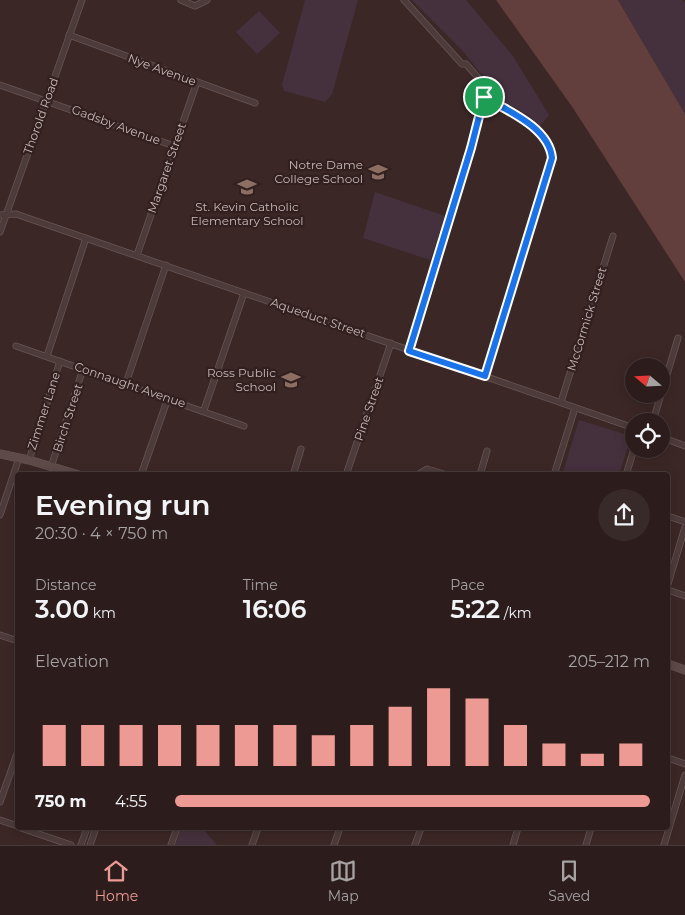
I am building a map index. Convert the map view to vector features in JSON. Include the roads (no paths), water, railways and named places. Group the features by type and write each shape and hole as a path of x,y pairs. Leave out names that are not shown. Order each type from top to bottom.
{"main road":[{"path":"0,449 19,458"},
{"path":"0,454 29,460 68,472"},
{"path":"670,665 685,670"}],"street":[{"name":"Thorold Road","path":"0,232 3,215 82,0"},
{"path":"181,0 195,6 207,0"},
{"path":"404,0 481,81 484,97 471,148 409,351"},
{"name":"Nye Avenue","path":"69,35 256,103"},
{"name":"Margaret Street","path":"137,255 197,82"},
{"name":"Gadsby Avenue","path":"0,85 174,146"},
{"path":"484,97 524,119 548,143 552,162 485,376"},
{"name":"Aqueduct Street","path":"3,215 16,214 625,425"},
{"name":"McCormick Street","path":"561,402 612,236"},
{"path":"47,356 86,238"},
{"path":"126,383 166,265"},
{"path":"204,410 244,292"},
{"path":"655,413 678,338"},
{"name":"Pine Street","path":"347,472 391,343"},
{"name":"Connaught Avenue","path":"16,346 204,410 244,426"},
{"name":"Zimmer Lane","path":"29,460 60,362"},
{"name":"Birch Street","path":"51,467 84,370"},
{"path":"142,472 168,398"},
{"path":"555,472 575,408"},
{"path":"670,441 685,446"},
{"path":"293,472 302,449"},
{"path":"481,472 487,451"},
{"path":"0,515 19,458"},
{"path":"627,472 631,458"},
{"path":"421,472 423,470 433,472"},
{"path":"670,517 685,522"},
{"path":"670,577 685,527"},
{"path":"670,591 685,596"},
{"path":"0,635 15,640"},
{"path":"670,759 685,764"},
{"path":"0,802 15,760"},
{"path":"670,825 685,775"},
{"path":"0,820 15,826"},
{"path":"28,830 71,845"},
{"path":"81,845 86,830"},
{"path":"90,845 95,830"},
{"path":"171,845 176,830"},
{"path":"252,845 257,830"},
{"path":"334,845 339,830"},
{"path":"415,845 420,830"},
{"path":"513,845 517,830"},
{"path":"586,845 590,830"},
{"path":"664,845 668,830"}],"place":[{"name":"Notre Dame College School","path":"378,172"},
{"name":"St. Kevin Catholic Elementary School","path":"247,187"},
{"name":"Ross Public School","path":"291,380"}]}
